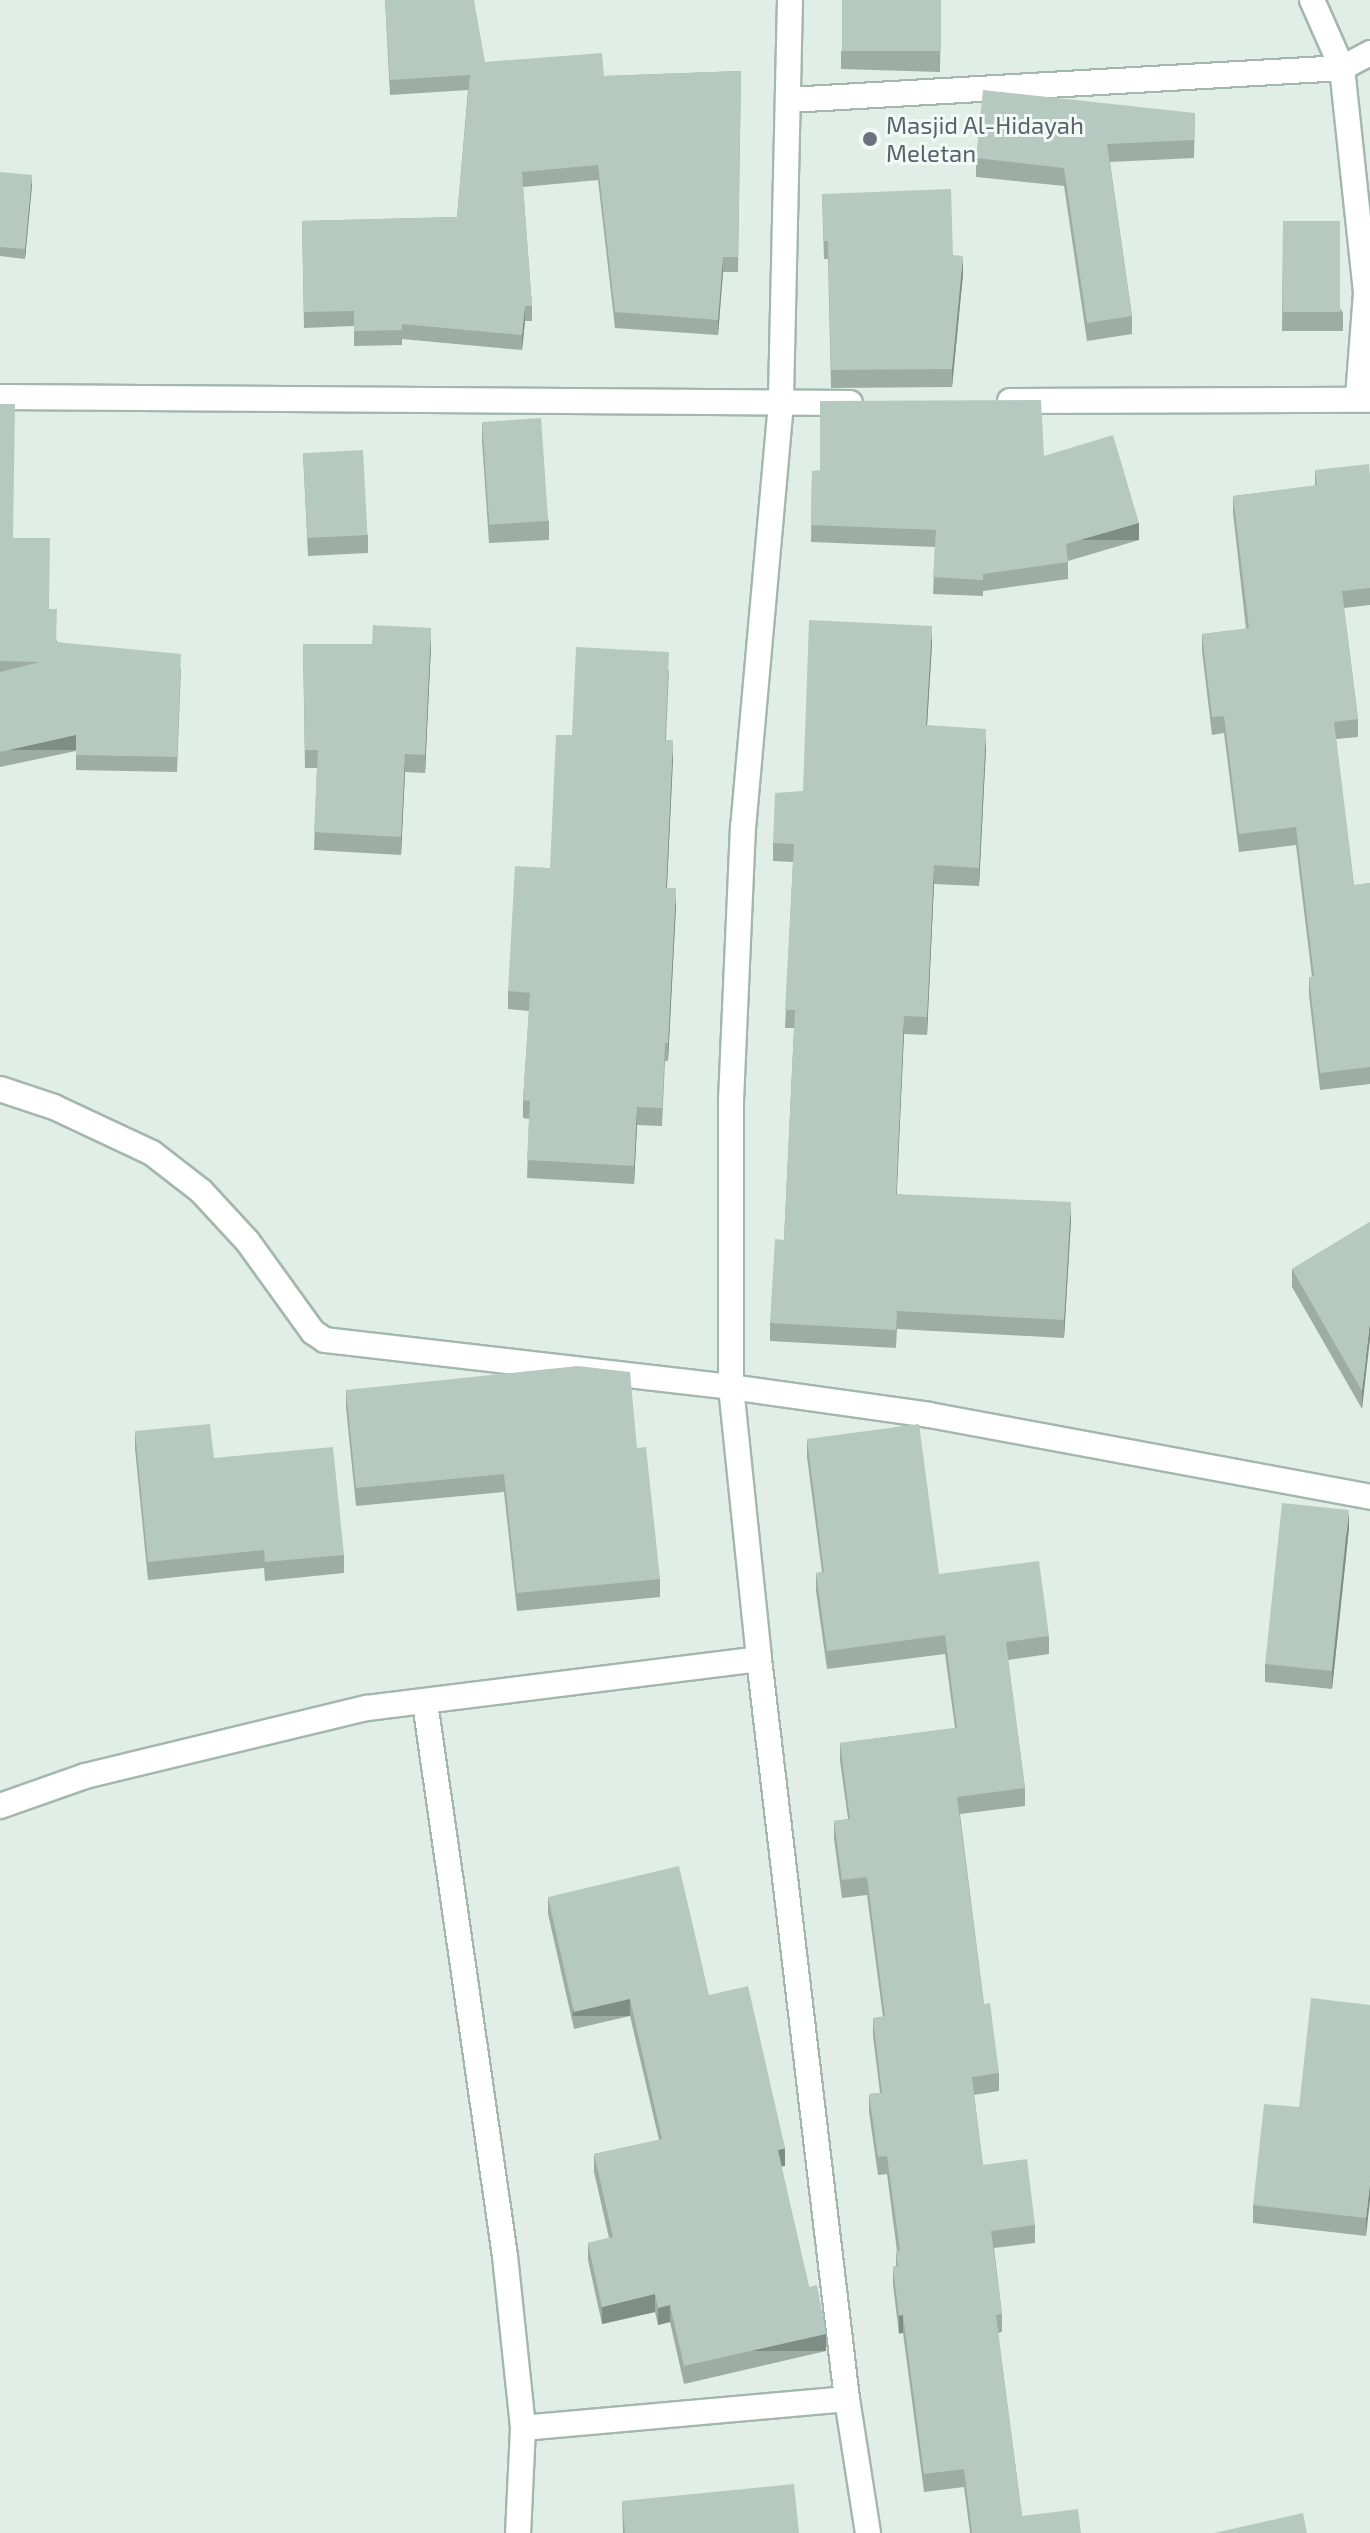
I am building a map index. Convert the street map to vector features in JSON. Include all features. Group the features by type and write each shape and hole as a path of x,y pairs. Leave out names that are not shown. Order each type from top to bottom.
{"street":[{"path":"790,0 781,403 743,826 731,1100 731,1387 759,1659 847,2399 868,2533"},
{"path":"984,401 1364,398 1366,293 1342,68 1312,0"},
{"path":"789,100 1342,68 1370,53"},
{"path":"0,397 874,403"},
{"path":"0,1089 54,1107 152,1153 201,1191 248,1242 313,1332 325,1340 731,1387 929,1415 1370,1497"},
{"path":"0,1806 85,1776 367,1708 759,1659"},
{"path":"425,1703 505,2256 523,2428 518,2533"},
{"path":"523,2428 847,2399"}],"building":[{"path":"385,0 474,0 485,62 602,53 604,76 741,71 738,257 723,257 718,320 615,312 598,165 522,172 532,306 525,306 522,335 402,324 402,330 354,331 354,311 304,312 302,221 457,217 470,75 390,80"},
{"path":"842,0 941,0 941,51 842,51"},
{"path":"983,90 1195,113 1194,140 1107,144 1132,316 1087,323 1064,168 976,158"},
{"path":"0,172 32,175 25,249 0,247"},
{"path":"951,189 953,255 963,256 952,369 831,370 828,241 824,241 822,194"},
{"path":"1283,221 1340,221 1340,312 1283,312"},
{"path":"1041,400 1044,456 1113,435 1139,523 1066,544 1068,562 983,574 983,580 933,577 936,530 811,525 812,471 820,471 820,401"},
{"path":"0,404 15,404 13,538 50,538 49,609 57,609 56,642 181,654 177,757 76,755 76,735 0,752 0,672 40,662 0,661"},
{"path":"541,418 548,521 489,525 482,422"},
{"path":"363,450 367,535 308,538 303,453"},
{"path":"1369,464 1370,588 1342,591 1358,719 1334,722 1354,885 1370,883 1370,1067 1320,1073 1309,977 1314,976 1296,827 1239,834 1224,716 1212,717 1202,634 1249,628 1233,496 1317,485 1315,470"},
{"path":"809,620 932,626 926,725 986,729 979,868 934,865 927,1017 904,1016 896,1194 1071,1202 1064,1320 897,1311 896,1330 770,1323 775,1239 784,1240 795,1010 785,1010 794,844 773,843 775,793 803,791"},
{"path":"373,625 431,628 425,755 405,754 401,837 314,832 318,750 305,750 303,644 372,644"},
{"path":"576,647 669,652 665,740 673,740 666,888 676,888 668,1043 665,1043 662,1108 637,1107 634,1166 527,1160 530,1101 523,1100 530,993 508,991 515,866 550,868 556,735 572,735"},
{"path":"1370,1222 1370,1321 1362,1391 1292,1269"},
{"path":"578,1366 630,1372 637,1448 646,1447 660,1579 517,1593 504,1474 356,1488 346,1390"},
{"path":"210,1424 214,1458 333,1447 344,1555 265,1562 264,1550 148,1562 135,1431"},
{"path":"919,1424 939,1574 1039,1561 1049,1636 1006,1642 1025,1788 957,1797 984,2004 990,2003 999,2073 972,2077 983,2165 1027,2159 1035,2225 991,2231 1002,2314 996,2315 1022,2516 1078,2509 1081,2533 972,2533 964,2469 924,2474 903,2315 899,2316 893,2267 898,2266 896,2251 900,2251 887,2156 878,2157 869,2094 882,2093 873,2018 885,2016 867,1877 842,1880 834,1821 850,1819 840,1743 957,1728 945,1635 827,1651 816,1573 824,1572 807,1439"},
{"path":"1282,1503 1349,1510 1332,1671 1265,1664"},
{"path":"679,1866 709,1995 748,1986 785,2148 778,2150 809,2287 817,2285 826,2334 684,2366 670,2305 658,2308 655,2294 602,2307 588,2243 613,2237 594,2154 662,2139 630,1999 574,2012 548,1897"},
{"path":"1311,1998 1370,2005 1370,2182 1366,2218 1253,2205 1264,2104 1299,2107"},
{"path":"794,2484 799,2533 625,2533 622,2501"},
{"path":"1303,2513 1307,2533 1214,2533"}],"place":[{"name":"Masjid Al-Hidayah Meletan","path":"870,139"}]}
